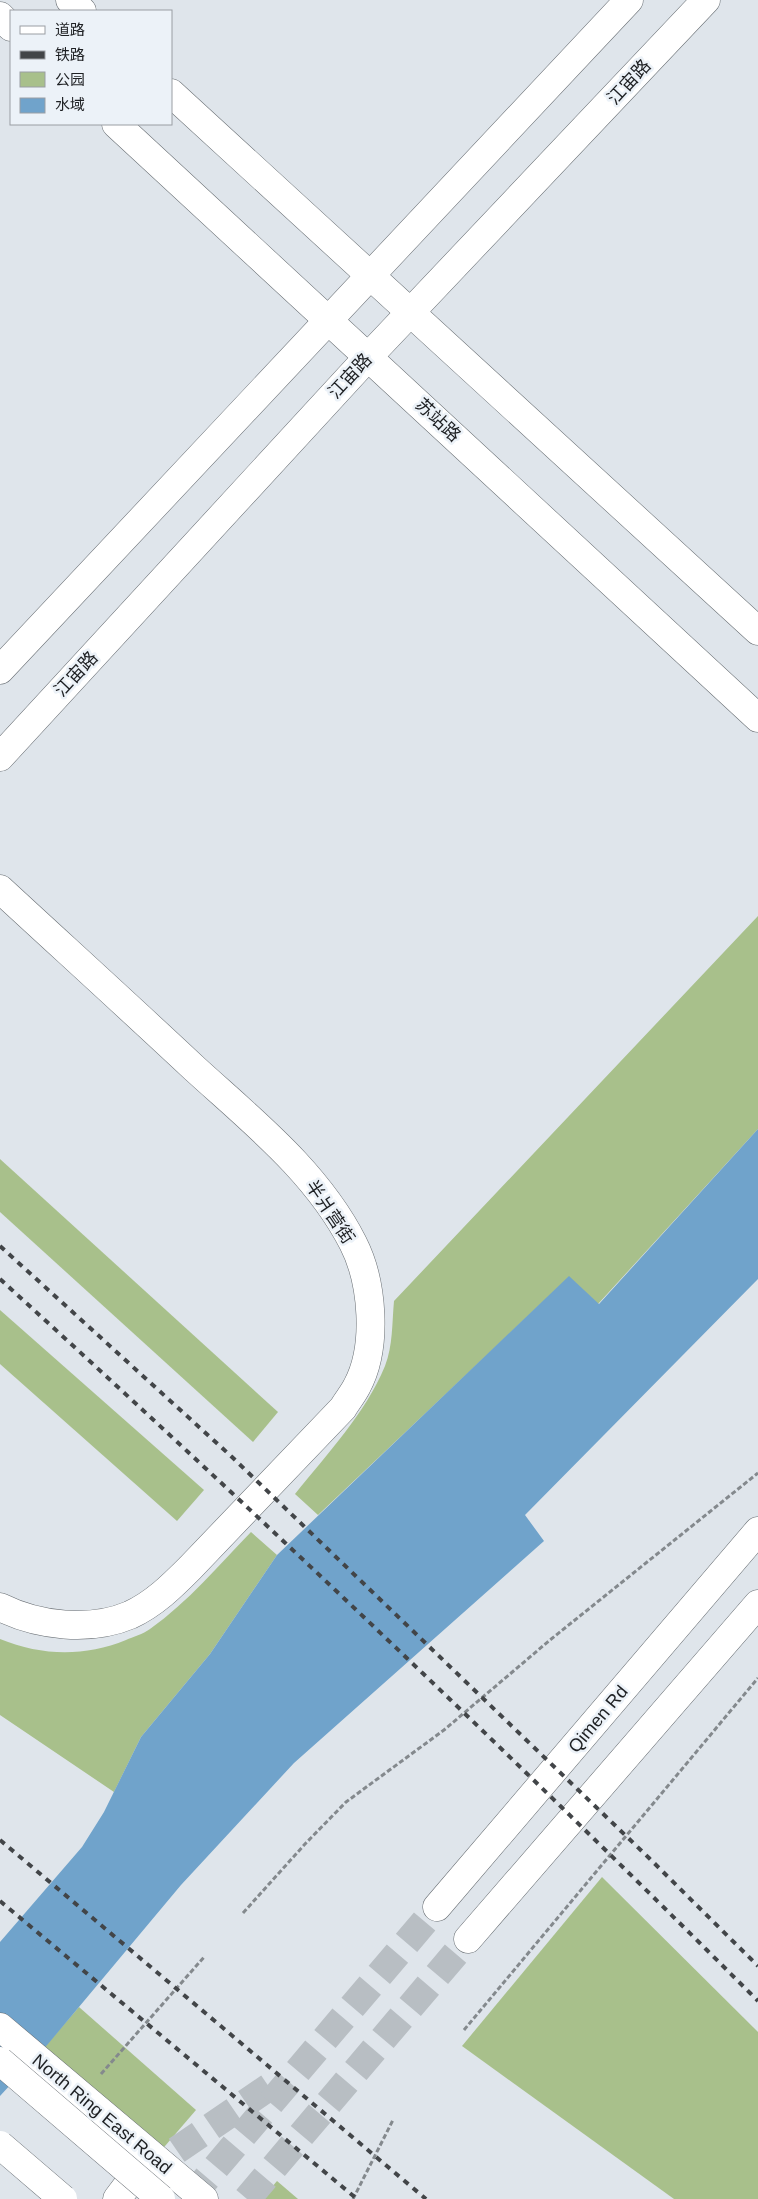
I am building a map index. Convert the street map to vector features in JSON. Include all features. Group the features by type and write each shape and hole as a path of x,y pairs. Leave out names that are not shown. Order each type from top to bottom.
{"main road":[{"path":"70,0 81,10"},
{"path":"0,670 629,0"},
{"name":"江宙路","path":"0,757 369,356 706,0"},
{"path":"0,16 10,26"},
{"path":"172,94 758,631"},
{"name":"苏站路","path":"117,125 369,356 758,718"},
{"name":"半爿营街","path":"0,889 300,1168 353,1244 365,1276 370,1307 366,1359 358,1386 342,1408 169,1588 130,1614 95,1623 57,1623 37,1620 19,1616 0,1607"},
{"name":"Qimen Rd","path":"437,1908 758,1531"},
{"path":"468,1939 758,1604"},
{"name":"North Ring East Road","path":"0,2028 204,2199"},
{"path":"0,2062 161,2199"},
{"path":"0,2145 63,2199"},
{"path":"117,2199 151,2155"}],"path":[{"path":"243,1913 304,1844 346,1802 444,1730 550,1640 758,1473"},
{"path":"464,2030 758,1678"},
{"path":"97,2079 205,1956"},
{"path":"353,2199 393,2120"}],"green space":[{"path":"758,916 758,1129 598,1304 569,1277 318,1515 295,1494 356,1417 377,1384 390,1350 394,1301"},
{"path":"0,1159 278,1412 253,1442 0,1212"},
{"path":"0,1310 204,1490 177,1521 0,1364"},
{"path":"251,1532 277,1555 210,1654 141,1737 114,1792 0,1715 0,1639 32,1649 79,1652 110,1646 138,1635 150,1629 177,1607 203,1583"},
{"path":"602,1877 758,2032 758,2199 674,2199 462,2046"},
{"path":"79,2007 196,2110 159,2153 42,2050"},
{"path":"277,2181 298,2199 262,2199"}],"water":[{"path":"758,1129 758,1279 525,1515 544,1541 294,1763 181,1885 48,2044 0,2096 0,1942 82,1847 104,1812 141,1737 210,1654 277,1555 569,1276 599,1304"}],"tunnel":[{"path":"189,2199 437,1907"},
{"path":"247,2199 468,1939"},
{"path":"142,2174 275,2083"}],"railway":[{"path":"0,1246 232,1457 649,1858 758,1966"},
{"path":"0,1279 193,1456 478,1726 758,2001"},
{"path":"0,1840 426,2199"},
{"path":"0,1901 357,2199"}]}
